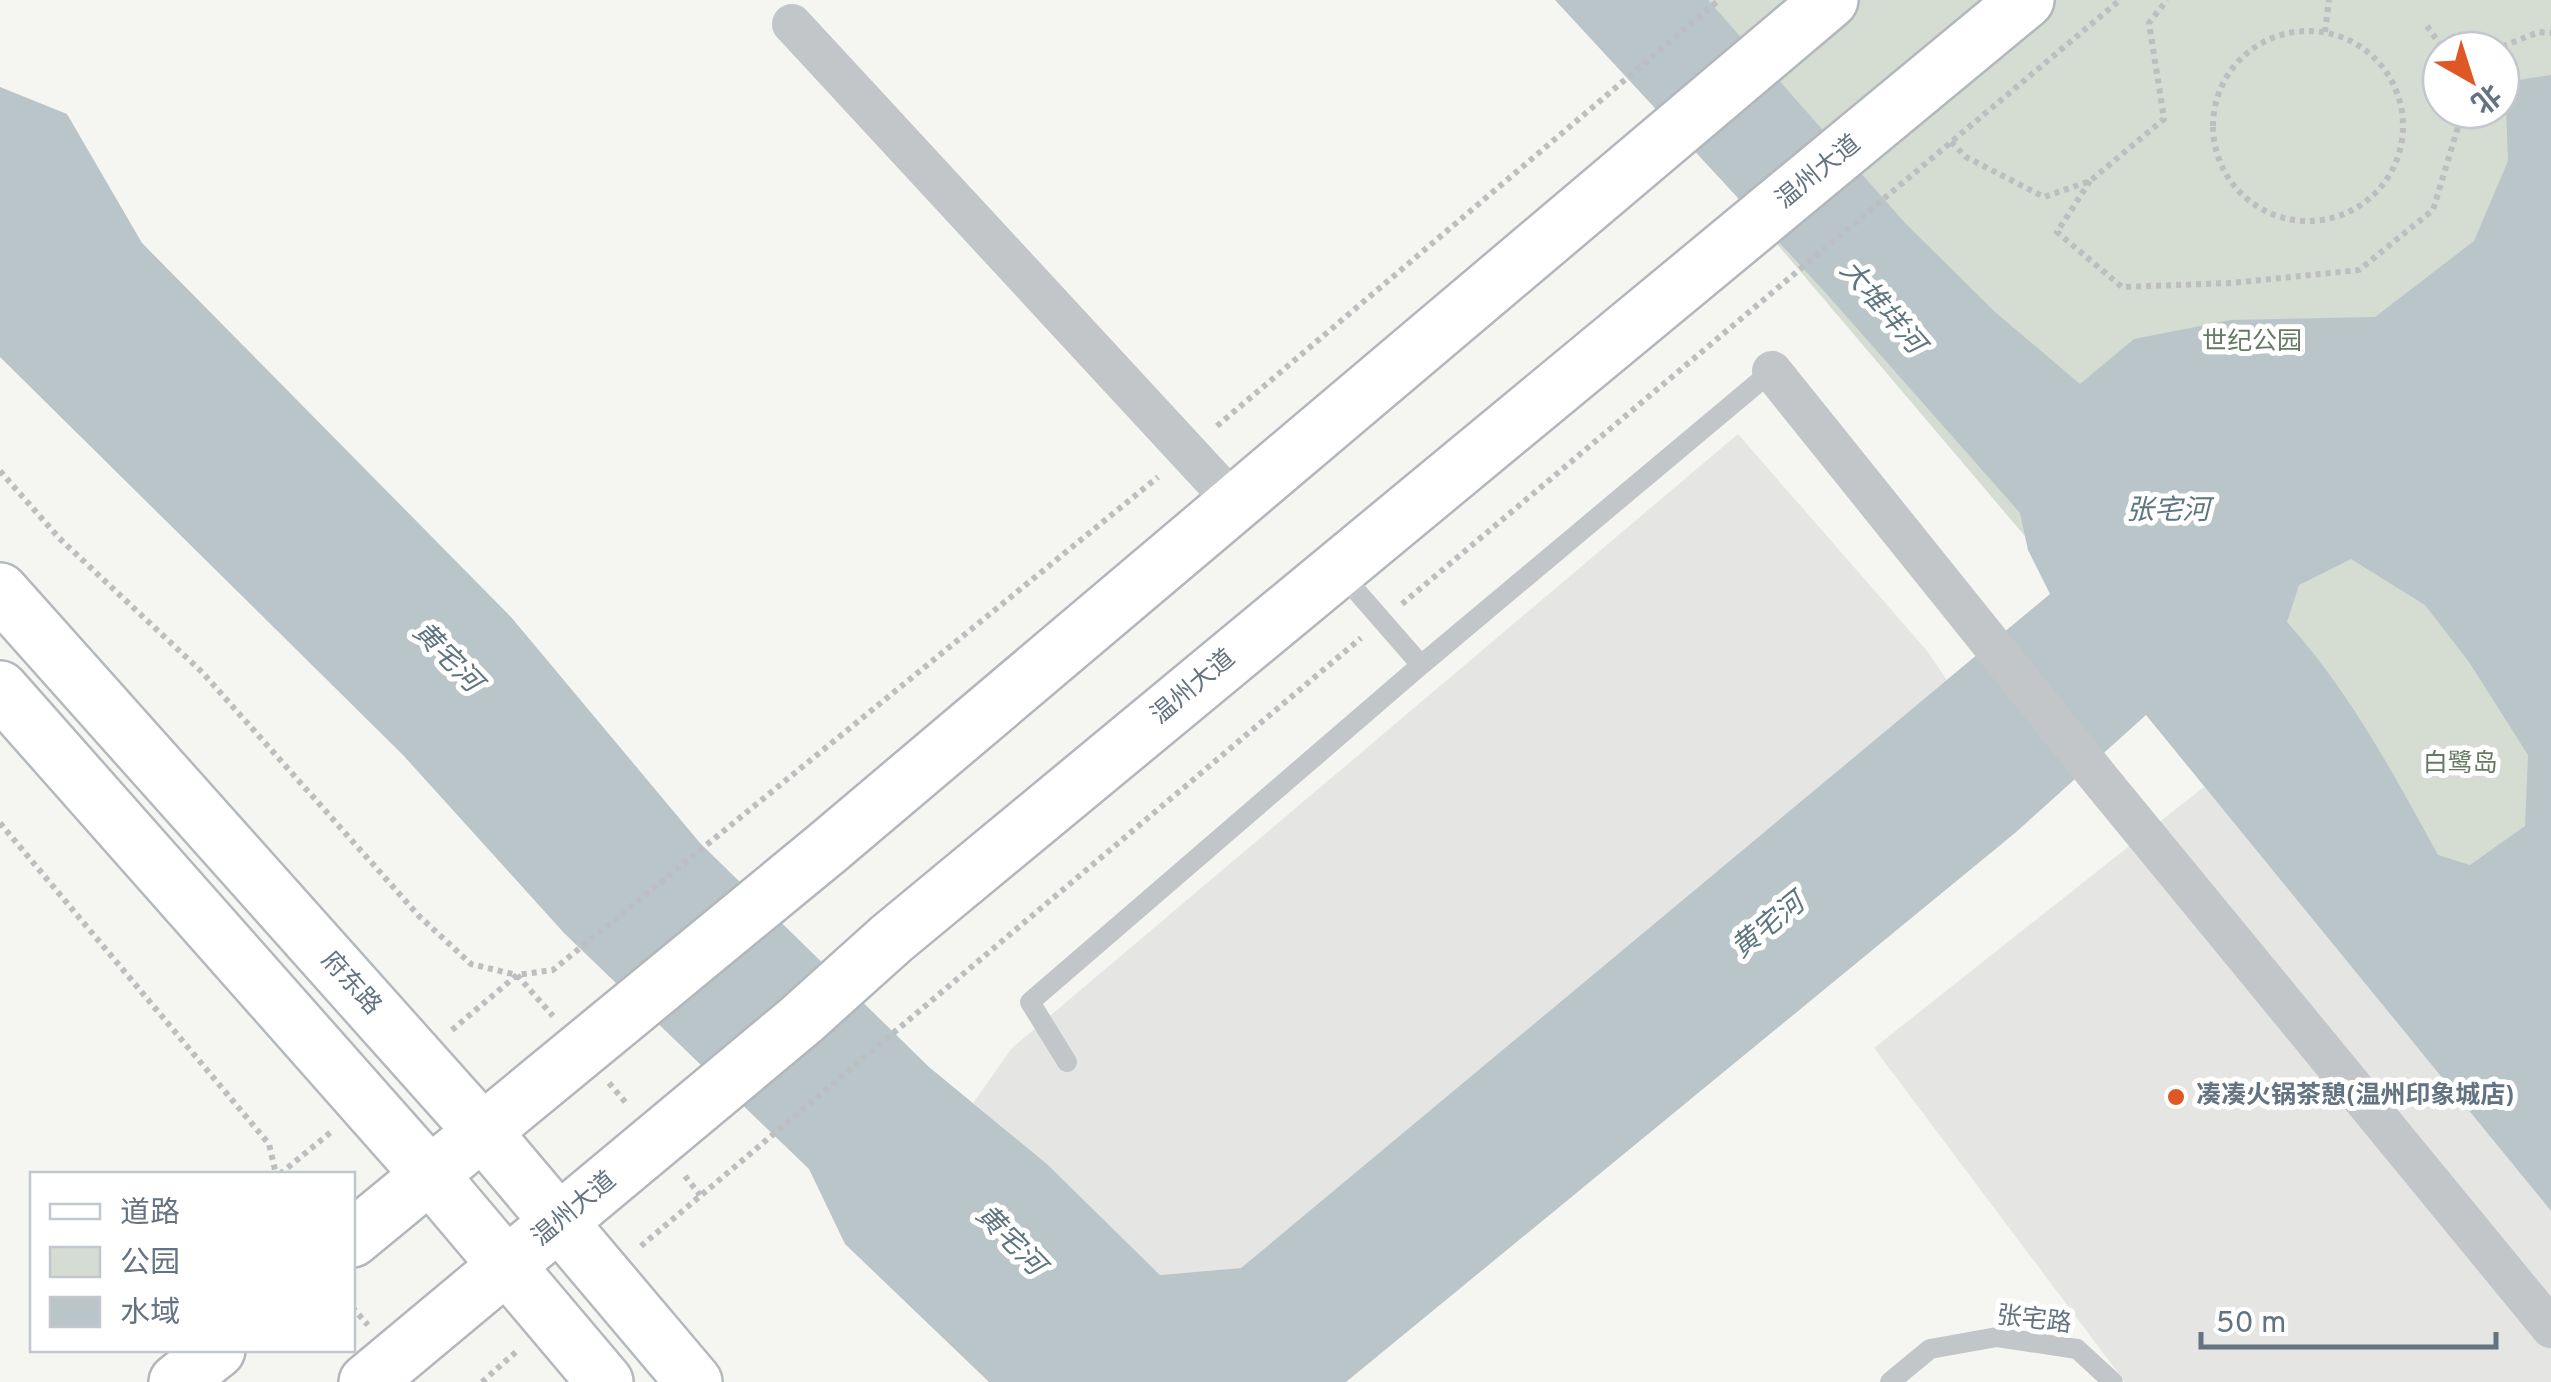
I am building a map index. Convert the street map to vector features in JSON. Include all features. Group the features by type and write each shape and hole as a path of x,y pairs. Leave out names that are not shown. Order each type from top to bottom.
{"main road":[{"path":"355,1237 826,849 1830,0"},
{"name":"温州大道","path":"367,1382 561,1224 890,940 2026,0"},
{"name":"府东路","path":"0,591 482,1132 694,1382"},
{"path":"0,690 430,1176 605,1382"},
{"path":"177,1382 214,1352"}],"street":[{"path":"792,24 1235,503"},
{"path":"1772,371 2551,1328"}],"lane":[{"path":"1067,1062 1030,1002 1421,665 1772,371"},
{"path":"1338,570 1421,665"},
{"name":"张宅路","path":"1890,1382 1930,1349 1997,1337 2077,1349 2113,1382"}],"path":[{"path":"764,1141 2120,0"},
{"path":"2167,0 2149,23 2164,119 2090,181 2057,232 2122,287 2231,283 2359,270 2433,210 2457,130"},
{"path":"2324,32 2329,0"},
{"path":"1621,83 1716,2"},
{"path":"2427,26 2430,30"},
{"path":"2301,30 2324,32 2357,44 2384,66 2399,98 2404,132 2390,176 2375,194 2337,217 2292,220 2252,204 2222,169 2213,124 2216,101 2225,79 2257,45 2301,30"},
{"path":"2521,39 2540,32 2551,33"},
{"path":"1951,142 1966,157 2044,196 2090,181"},
{"path":"0,472 58,538 202,672 418,916 471,964 517,975 602,1032 671,1129 700,1195"},
{"path":"0,823 269,1144 276,1172"},
{"path":"571,955 714,839"}],"shaded area":[{"path":"1738,434 1928,652 1947,680 1241,1268 1160,1275 1047,1164 973,1103 1012,1048"},
{"path":"2205,786 2551,1211 2551,1382 2125,1382 1874,1048"}],"green space":[{"name":"世纪公园","path":"1570,0 2551,0 2551,1139 2170,707"}],"water":[{"path":"1555,0 1708,0 1905,223 1995,312 2080,384 2134,339 2231,320 2375,317 2474,241 2508,161 2507,130 2521,130 2521,80 2551,75 2551,1211 2146,715 2015,833 1346,1382 989,1382 845,1244 809,1169 564,933 403,755 0,357 0,87 67,114 142,243 511,617 700,843 929,1067 1047,1164 1160,1275 1241,1268 2050,594 2028,550 2020,513 1824,291","holes":["2351,559 2425,605 2469,662 2528,755 2525,826 2470,865 2438,855 2351,705 2287,622 2299,585"]}],"place":[{"name":"凑凑火锅茶憩(温州印象城店)","path":"2176,1097"}],"water label":[{"name":"大堆垟河","path":"1881,308"},
{"name":"张宅河","path":"2168,512"},
{"name":"黄宅河","path":"446,658"},
{"name":"黄宅河","path":"1769,927"},
{"name":"黄宅河","path":"1009,1241"}],"park label":[{"name":"白鹭岛","path":"2460,765"}]}
